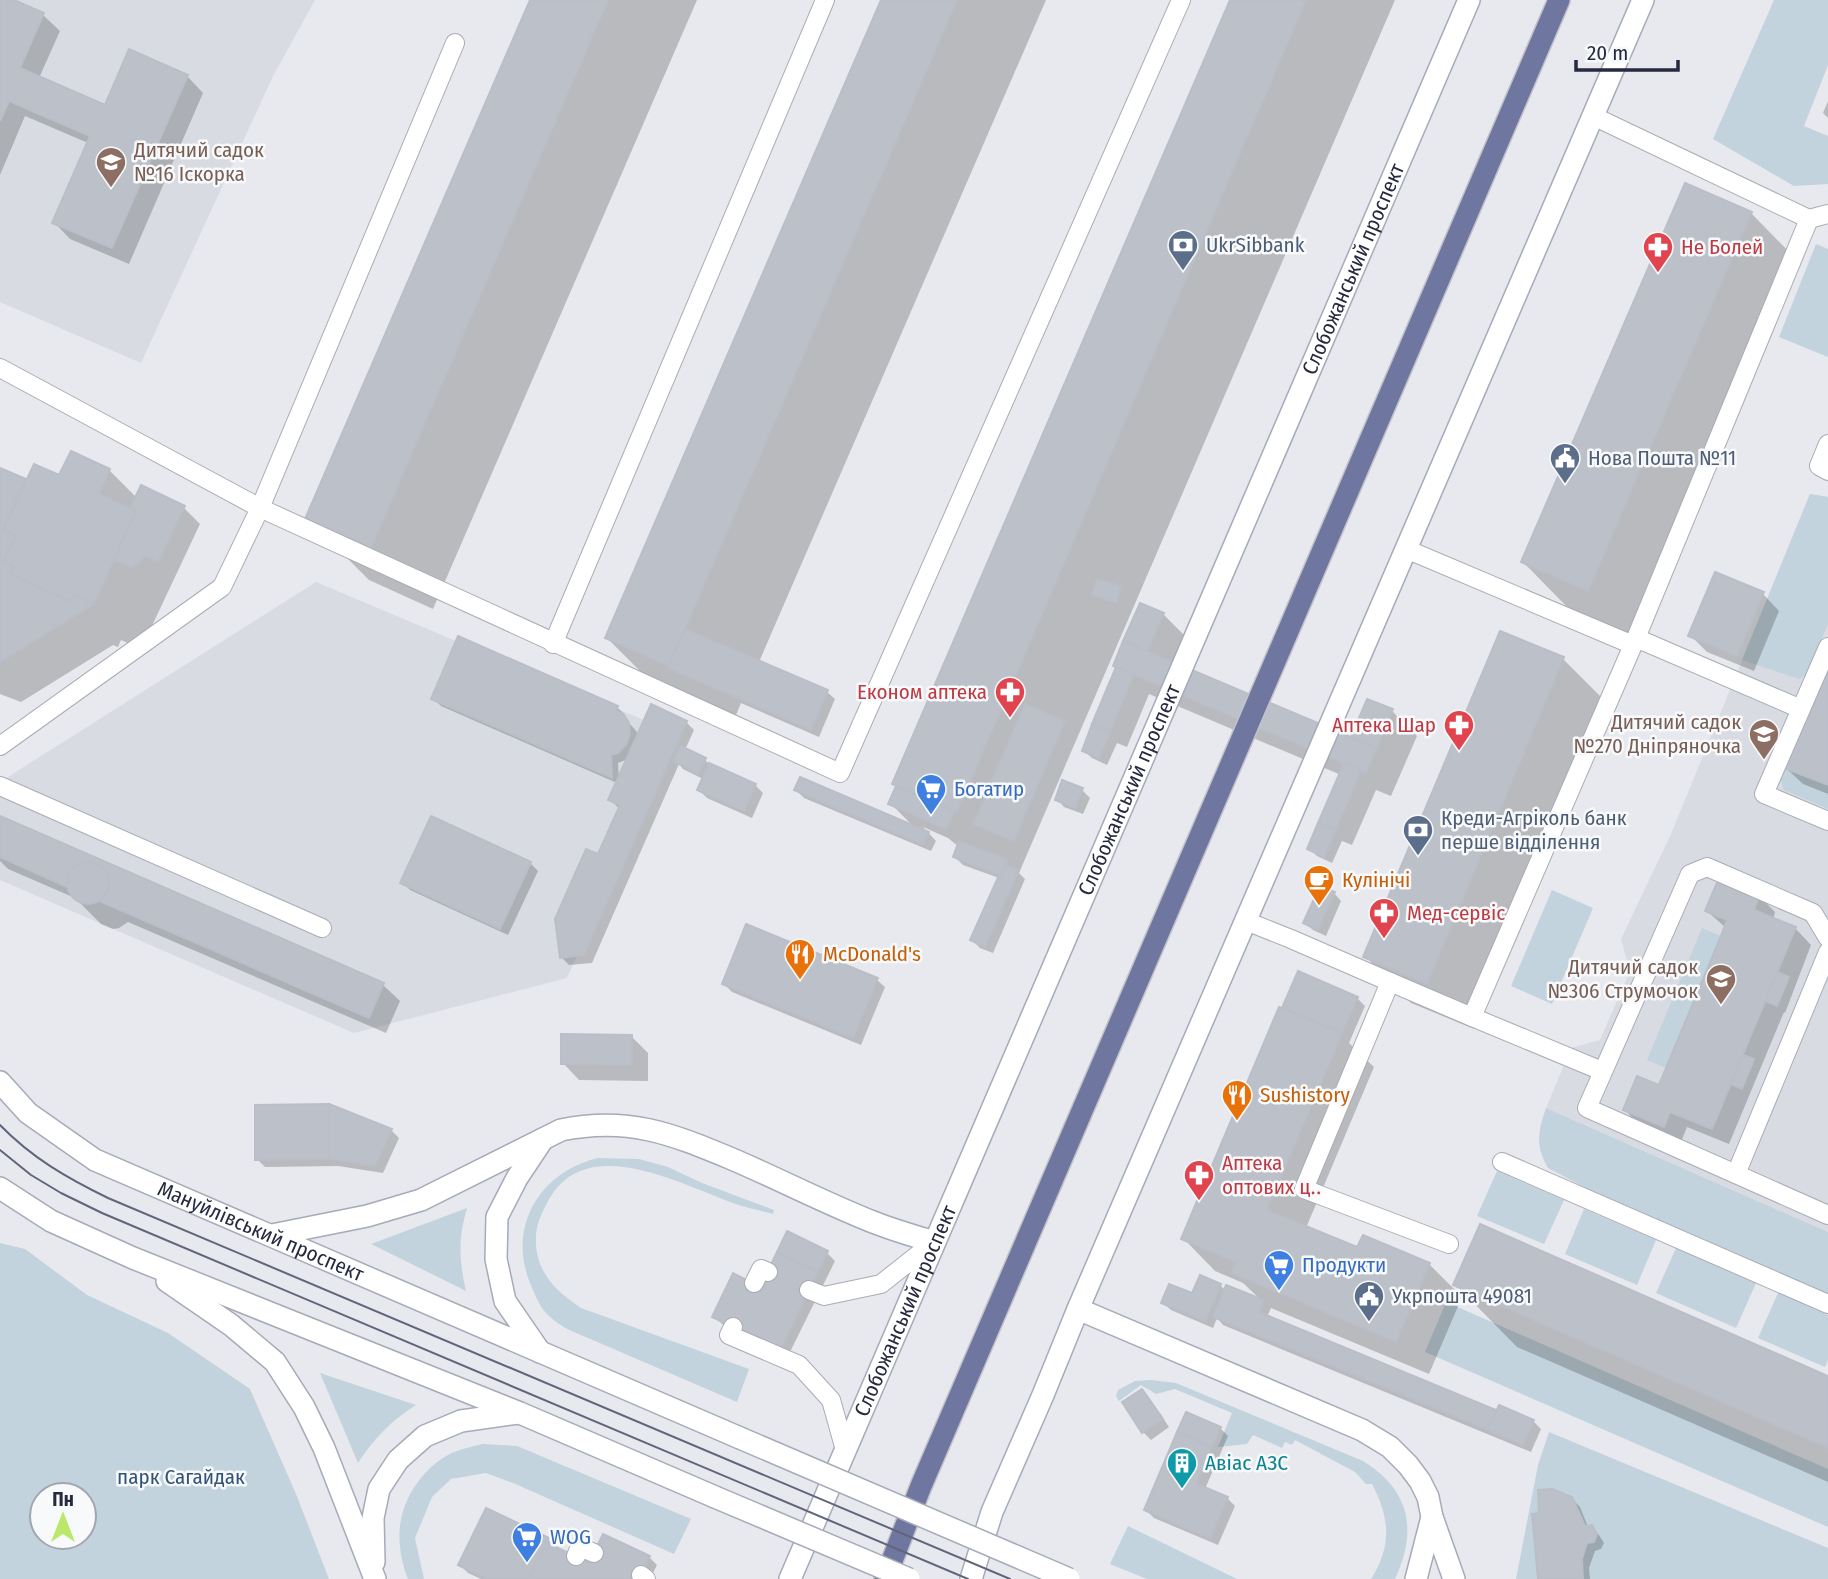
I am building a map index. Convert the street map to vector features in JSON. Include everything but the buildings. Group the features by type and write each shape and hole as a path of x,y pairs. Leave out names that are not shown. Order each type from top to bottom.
{"main road":[{"name":"Слобожанський проспект","path":"789,1578 1469,0"},
{"path":"885,1579 921,1486 1559,0"},
{"path":"971,1579 992,1512 1078,1309 1643,0"},
{"name":"Мануйлівський проспект","path":"0,1082 28,1113 95,1160 1069,1579"},
{"path":"272,1235 367,1216 421,1200 561,1130 600,1125 640,1128 669,1135 779,1179 874,1222 934,1242"},
{"path":"540,1352 505,1301 496,1259 496,1217 517,1178 544,1138"},
{"path":"0,1188 51,1221 133,1258 520,1413 909,1579"},
{"path":"133,1258 232,1325 275,1362 304,1407 319,1438 375,1579"},
{"path":"1078,1309 1362,1430 1390,1447 1408,1465 1424,1489 1454,1579"},
{"path":"375,1579 373,1518 379,1489 398,1460 425,1436 461,1421 520,1413"},
{"path":"1416,1579 1432,1517"}],"lane":[{"path":"553,644 825,0"},
{"path":"0,368 260,508 840,773 1181,0"},
{"path":"0,746 222,587 260,508 455,43"},
{"path":"1593,116 1809,219 1828,214"},
{"path":"1472,1017 1634,642 1809,219"},
{"path":"1828,444 1819,466 1828,471"},
{"path":"1406,549 1801,709"},
{"path":"1828,647 1764,794 1828,821"},
{"path":"0,786 323,928"},
{"path":"1828,938 1813,913 1707,867 1690,874 1587,1108 1828,1215"},
{"path":"1245,921 1602,1071"},
{"path":"1736,1174 1828,952"},
{"path":"1390,982 1304,1189 1449,1244"},
{"path":"1502,1162 1828,1304"},
{"path":"809,1290 824,1296 881,1284 934,1242"},
{"path":"733,1327 729,1335 799,1366 831,1400 845,1450"},
{"path":"576,1556 580,1547 594,1553"}],"shaded area":[{"name":"Дитячий садок №16 Іскорка","path":"0,0 315,0 273,76 141,363 0,302"},
{"name":"Дитячий садок №306 Струмочок","path":"1810,494 1828,497 1828,1232 1546,1108 1571,1048 1600,1040 1630,971 1621,939 1671,834"},
{"path":"316,582 677,734 567,978 354,1033 0,880 0,782"}],"green space":[{"path":"1774,0 1828,0 1828,65 1804,126 1828,136 1828,184 1794,186 1713,139"},
{"path":"1816,244 1828,249 1828,357 1779,337"},
{"path":"1810,494 1828,497 1828,624 1807,674 1799,679 1742,660"},
{"path":"1784,768 1828,785 1828,809 1784,790 1779,777"},
{"path":"1552,890 1593,908 1552,1004 1511,986"},
{"path":"1702,928 1721,936 1666,1068 1647,1060"},
{"path":"1546,1108 1828,1232 1828,1293 1605,1198 1548,1168 1541,1153 1539,1138"},
{"path":"598,1158 639,1159 668,1167 774,1210 773,1214 742,1206 642,1170 615,1166 591,1168 569,1177 551,1196 541,1215 536,1235 538,1259 542,1269 562,1294 581,1308 749,1369 737,1402 567,1329 551,1318 540,1305 524,1262 526,1222 534,1204 560,1175 577,1165"},
{"path":"1497,1171 1564,1200 1544,1244 1477,1216"},
{"path":"467,1208 461,1249 466,1291 371,1244"},
{"path":"1584,1209 1656,1240 1637,1285 1565,1254"},
{"name":"парк Сагайдак","path":"0,1243 25,1249 87,1295 168,1333 250,1389 296,1494 329,1579 0,1579"},
{"path":"1676,1248 1756,1283 1736,1328 1656,1293"},
{"path":"1778,1293 1828,1315 1828,1360 1825,1367 1758,1338"},
{"path":"1446,1302 1828,1469 1828,1527 1425,1352"},
{"path":"320,1373 416,1405 384,1431 358,1463"},
{"path":"1135,1381 1176,1383 1363,1461 1379,1472 1400,1498 1405,1512 1406,1544 1395,1579 1371,1579 1383,1555 1386,1532 1382,1509 1372,1484 1366,1484 1355,1472 1295,1440 1292,1445 1285,1442 1282,1448 1253,1435 1247,1444 1218,1447 1232,1413 1175,1389 1156,1394 1141,1385 1119,1401 1116,1396 1118,1390"},
{"path":"1549,1432 1828,1548 1828,1579 1516,1579 1538,1465"},
{"path":"483,1444 517,1446 691,1519 674,1554 486,1473 451,1479 432,1497 415,1538 424,1579 408,1579 400,1550 399,1534 408,1499 420,1479 437,1462 460,1450"},
{"path":"1128,1526 1237,1579 1147,1579 1110,1564"}],"tram line":[{"path":"0,1125 25,1148 51,1166 108,1198 1010,1579"},
{"path":"0,1150 31,1175 102,1213 968,1579"}],"place":[{"name":"Дитячий садок №16 Іскорка","path":"111,189"},
{"name":"UkrSibbank","path":"1183,272"},
{"name":"Не Болей","path":"1658,274"},
{"name":"Нова Пошта №11","path":"1565,485"},
{"name":"Економ аптека","path":"1010,719"},
{"name":"Аптека Шар","path":"1459,752"},
{"name":"Дитячий садок №270 Дніпряночка","path":"1764,761"},
{"name":"Богатир","path":"931,816"},
{"name":"Креди-Агріколь банк перше відділення","path":"1418,857"},
{"name":"Кулінічі","path":"1319,907"},
{"name":"Мед-сервіс","path":"1384,940"},
{"name":"McDonald's","path":"800,981"},
{"name":"Дитячий садок №306 Струмочок","path":"1721,1006"},
{"name":"Sushistory","path":"1237,1122"},
{"name":"Аптека оптових ц‥","path":"1199,1202"},
{"name":"Продукти","path":"1279,1292"},
{"name":"Укрпошта 49081","path":"1369,1323"},
{"name":"Авіас АЗС","path":"1182,1490"},
{"name":"WOG","path":"527,1564"}]}
